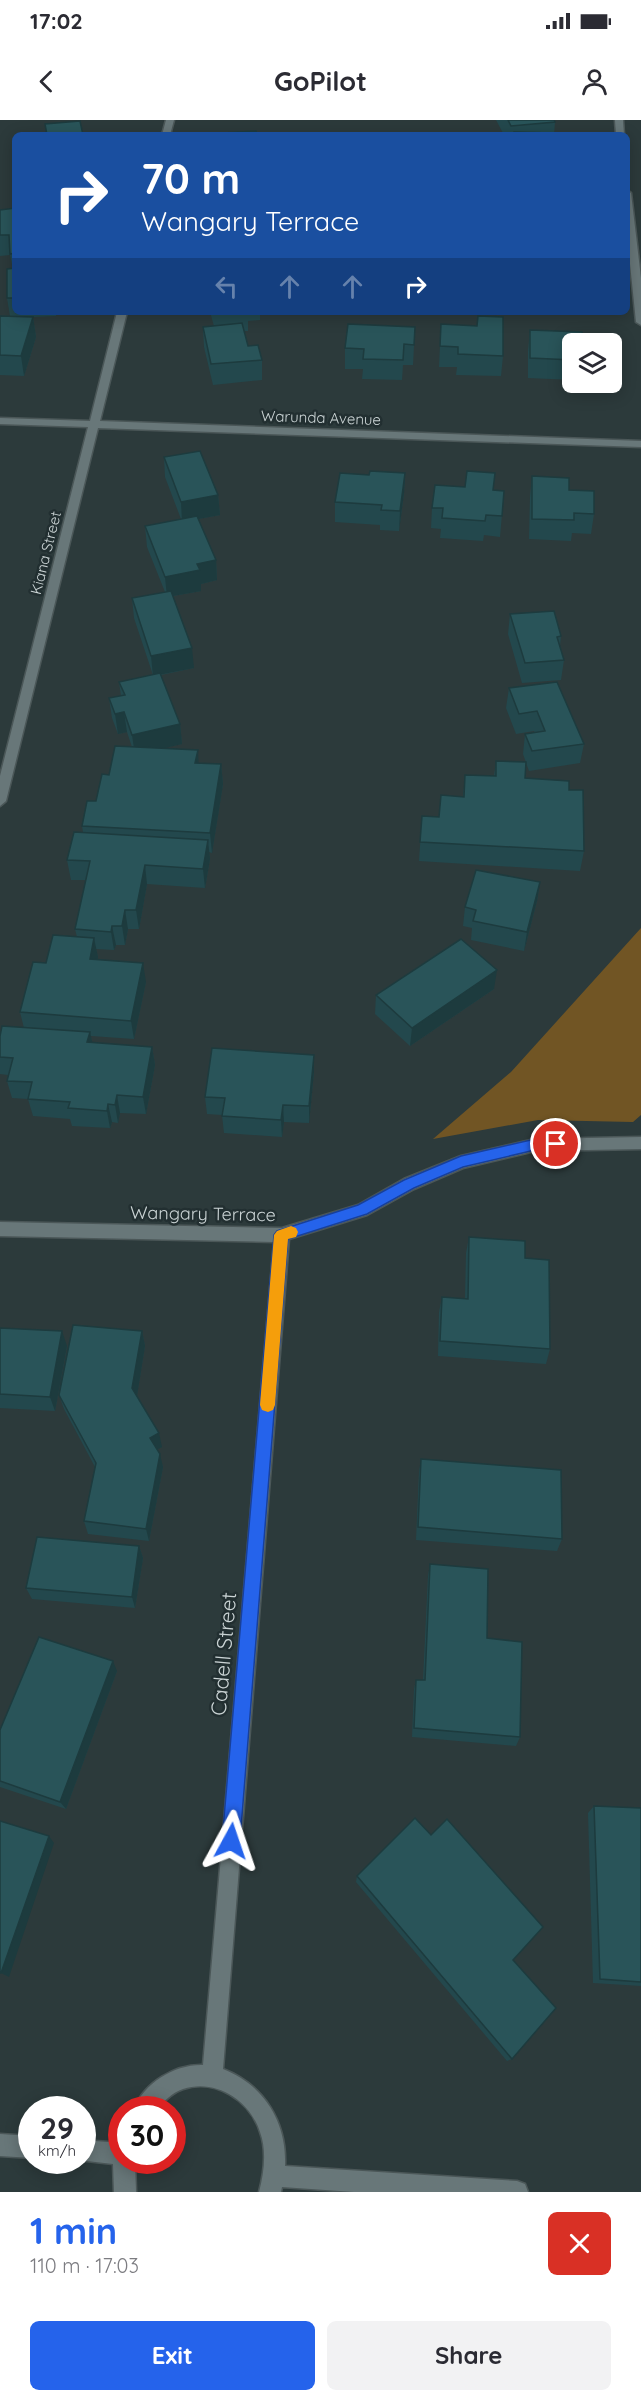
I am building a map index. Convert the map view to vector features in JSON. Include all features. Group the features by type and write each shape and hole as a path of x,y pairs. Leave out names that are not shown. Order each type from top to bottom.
{"street":[{"path":"630,217 641,322"},
{"name":"Kiana Street","path":"0,801 121,315"},
{"name":"Warunda Avenue","path":"0,421 641,444"},
{"name":"Wangary Terrace","path":"0,1229 282,1235 362,1210 409,1184 461,1162 535,1145 641,1143"},
{"name":"Cadell Street","path":"212,2077 282,1235"},
{"path":"154,2096 182,2078 212,2077 229,2081 246,2093 261,2109 270,2129 274,2152 272,2184 518,2192"},
{"path":"0,2145 18,2146"},
{"path":"124,2174 125,2192"}],"shaded area":[{"path":"641,928 641,1115 633,1122 538,1120 433,1139 511,1072"}],"building":[{"path":"508,120 554,120 555,122 511,126"},
{"path":"80,121 82,132 46,132 45,124"},
{"path":"12,208 12,254 10,254 9,235 0,235 0,210"},
{"path":"12,268 12,298 7,298 7,269"},
{"path":"0,316 33,317 21,356 0,355"},
{"path":"478,316 503,317 503,356 458,354 458,347 440,346 441,324 477,326"},
{"path":"242,323 248,346 258,345 262,360 211,364 203,327"},
{"path":"348,324 415,327 414,345 404,344 403,360 363,359 364,349 345,348"},
{"path":"530,330 582,332 562,333 562,359 530,358"},
{"path":"200,451 218,495 181,502 164,457"},
{"path":"370,471 405,473 400,511 381,510 382,505 335,502 340,473 369,475"},
{"path":"467,471 495,473 493,490 504,491 502,516 486,515 485,521 442,518 443,508 432,508 435,485 465,487"},
{"path":"532,476 569,478 569,490 594,491 594,514 574,513 574,520 532,519"},
{"path":"197,516 216,560 197,564 200,570 165,577 145,526"},
{"path":"171,591 192,648 151,656 132,598"},
{"path":"554,611 561,636 557,637 564,660 525,663 510,614"},
{"path":"160,673 180,724 132,735 124,712 115,714 109,698 125,695 119,682"},
{"path":"557,682 584,744 532,751 525,734 545,731 537,711 519,714 509,688"},
{"path":"115,746 198,750 195,763 221,764 210,833 82,826 87,801 96,801 102,774 109,775"},
{"path":"496,761 526,762 525,778 569,781 569,790 583,790 584,851 420,842 422,816 439,817 441,795 464,797 465,775 496,776"},
{"path":"74,832 208,840 203,869 145,865 136,910 125,910 122,926 112,926 111,932 75,929 90,861 67,860"},
{"path":"476,870 540,882 527,932 473,921 476,910 465,907"},
{"path":"53,935 94,938 90,959 143,963 131,1021 20,1012 33,962 46,963"},
{"path":"461,939 497,970 412,1028 376,995"},
{"path":"2,1026 90,1032 87,1042 152,1047 143,1097 117,1095 115,1105 108,1104 107,1111 68,1108 70,1102 28,1099 32,1082 7,1081 13,1058 0,1057"},
{"path":"212,1048 314,1055 309,1106 283,1105 281,1120 222,1116 225,1098 205,1097"},
{"path":"469,1237 525,1241 525,1258 549,1260 550,1349 440,1341 442,1297 468,1299"},
{"path":"73,1325 142,1331 132,1388 159,1433 150,1438 160,1454 146,1529 84,1521 96,1463 59,1395"},
{"path":"0,1328 62,1331 50,1397 0,1394"},
{"path":"421,1459 561,1470 562,1539 418,1527"},
{"path":"37,1537 139,1546 132,1597 26,1588"},
{"path":"430,1564 488,1569 487,1638 522,1642 520,1737 414,1728 416,1680 425,1680"},
{"path":"39,1637 113,1661 60,1802 0,1781 0,1730"},
{"path":"594,1806 641,1808 641,1982 600,1979"},
{"path":"415,1818 431,1835 447,1819 543,1927 513,1960 556,2008 512,2059 357,1876"},
{"path":"0,1821 49,1836 1,1973 0,1973"}],"slow traffic":[{"path":"268,1405 282,1235 291,1232"}],"route":[{"path":"231,1841 282,1235 362,1210 409,1184 461,1162 535,1145 556,1144"}]}
